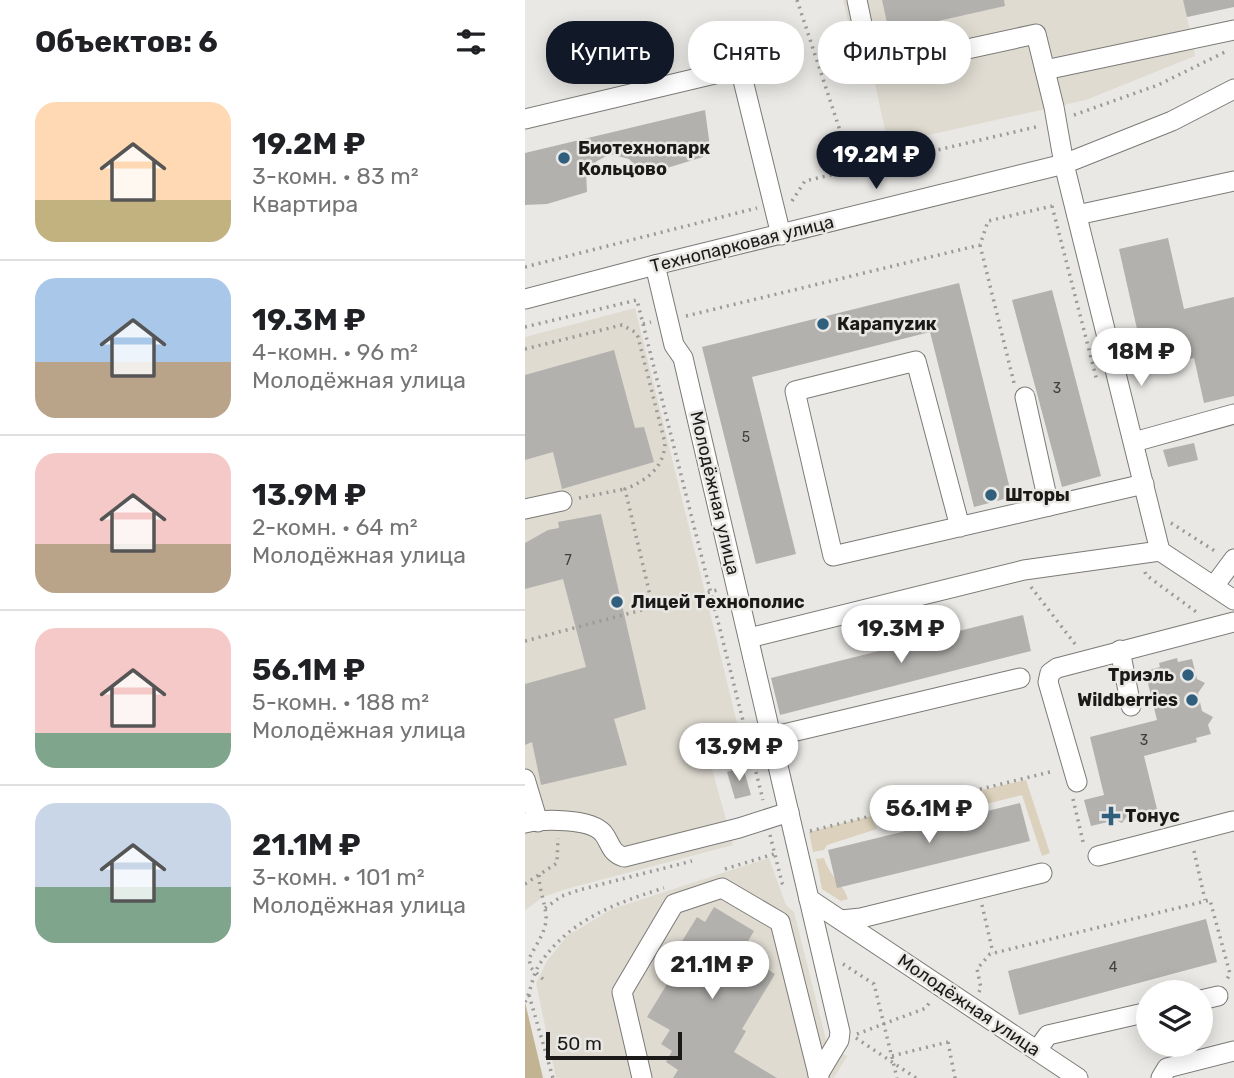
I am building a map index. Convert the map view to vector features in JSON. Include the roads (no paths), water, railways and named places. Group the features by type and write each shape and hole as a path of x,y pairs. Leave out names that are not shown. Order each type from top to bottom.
{"street":[{"path":"857,0 866,43 889,66 1036,34 1064,164 1160,551"},
{"path":"1045,71 1234,30"},
{"path":"525,119 740,68 781,235"},
{"name":"Технопарковая улица","path":"525,299 1064,164 1172,121 1234,89"},
{"path":"1077,215 1234,181"},
{"name":"Молодёжная улица","path":"655,265 674,345 683,358 810,899 1078,1078"},
{"path":"960,527 916,361 795,391 833,556 960,527 1144,484"},
{"path":"1025,397 1049,506"},
{"path":"1134,442 1234,414"},
{"path":"525,509 571,499"},
{"path":"748,638 1019,571 1160,551 1234,600"},
{"path":"1214,586 1233,560"},
{"path":"1075,774 1048,682 1050,673 1057,668 1087,659 1234,622"},
{"path":"1120,650 1131,706"},
{"path":"771,737 1020,678"},
{"path":"525,779 531,822 578,822 593,826 605,835 612,851 624,857 739,828 789,812"},
{"path":"1098,856 1234,821"},
{"path":"841,920 861,918 1042,873"},
{"path":"642,1078 622,992 674,904 722,888 775,918 782,926 818,1076"},
{"path":"810,899 840,1036 818,1076"},
{"path":"795,979 826,972"},
{"path":"1037,1051 1048,1035 1136,1016"},
{"path":"1161,1078 1167,1068 1234,1051"}],"place":[{"name":"Биотехнопарк Кольцово","path":"564,158"},
{"name":"Карапуzик","path":"823,324"},
{"name":"Шторы","path":"991,495"},
{"name":"Лицей Технополис","path":"617,602"},
{"name":"Триэль","path":"1188,675"},
{"name":"Wildberries","path":"1192,700"},
{"name":"Тонус","path":"1111,816"}]}
